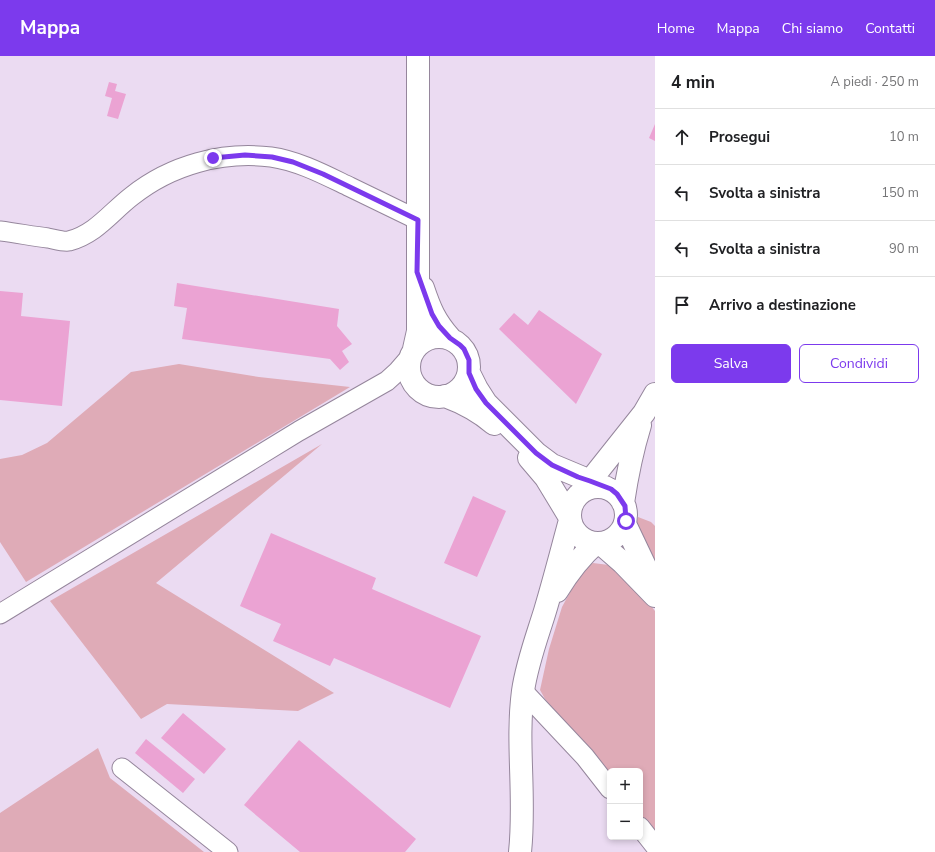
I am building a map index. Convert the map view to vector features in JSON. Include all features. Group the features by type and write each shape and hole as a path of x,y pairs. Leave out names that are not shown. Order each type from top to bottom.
{"street":[{"path":"418,56 418,331 409,367 416,386 429,395 445,396 466,404 482,414 502,431 528,457 546,478 569,518 574,530 579,536 585,540 598,543 623,564 655,596"},
{"path":"0,231 67,242 84,236 105,221 131,196 156,179 186,166 213,158 245,155 272,157 293,162 323,174 418,220"},
{"path":"417,272 432,314 439,326 450,338 460,345 467,355 469,360 469,373 476,389 486,403 536,453 552,465 593,486 617,494 624,503"},
{"path":"0,614 299,431 387,381 398,371 422,342 430,338 450,338"},
{"path":"445,396 459,390 469,373"},
{"path":"520,852 522,833 520,740 523,691 531,654 545,610 572,502 593,486 644,413 655,394"},
{"path":"545,610 566,576 582,555 598,543 613,538 621,531 625,524 626,513 624,503 627,472 644,413"},
{"path":"625,524 655,587"},
{"path":"523,691 585,757 607,785"},
{"path":"122,768 228,852"},
{"path":"643,831 655,846"}],"shaded area":[{"path":"179,364 259,377 350,387 26,582 0,542 0,459 22,455 47,443 131,372"},
{"path":"322,444 156,583 334,693 298,711 167,704 141,719 50,601"},
{"path":"638,517 651,522 655,526 655,571 635,529"},
{"path":"593,563 609,565 628,577 655,611 655,832 643,818 643,768 607,768 607,773 545,699 540,690 549,649 562,607 585,568"},
{"path":"98,748 110,778 204,852 0,852 0,813"}],"building":[{"path":"109,82 117,84 115,91 126,94 118,119 107,116 112,98 105,96"},
{"path":"655,124 655,141 649,138"},
{"path":"177,283 339,309 337,326 352,344 342,351 349,362 340,370 330,359 182,339 187,308 174,306"},
{"path":"0,291 23,293 21,316 70,321 62,406 0,400"},
{"path":"539,310 602,354 576,404 499,329 514,313 528,325"},
{"path":"473,496 506,511 477,577 444,563"},
{"path":"271,533 376,578 372,589 481,636 450,708 334,658 330,666 273,641 281,624 240,606"},
{"path":"183,713 226,749 204,774 161,738"},
{"path":"146,739 195,779 183,793 135,753"},
{"path":"299,740 416,839 405,852 300,852 244,805"}],"route":[{"path":"213,158 245,155 272,157 293,162 323,174 418,220 417,272 432,314 439,326 450,338 464,349 469,360 469,373 476,389 486,403 536,453 552,465 614,491 624,503 626,510 626,521"}]}
